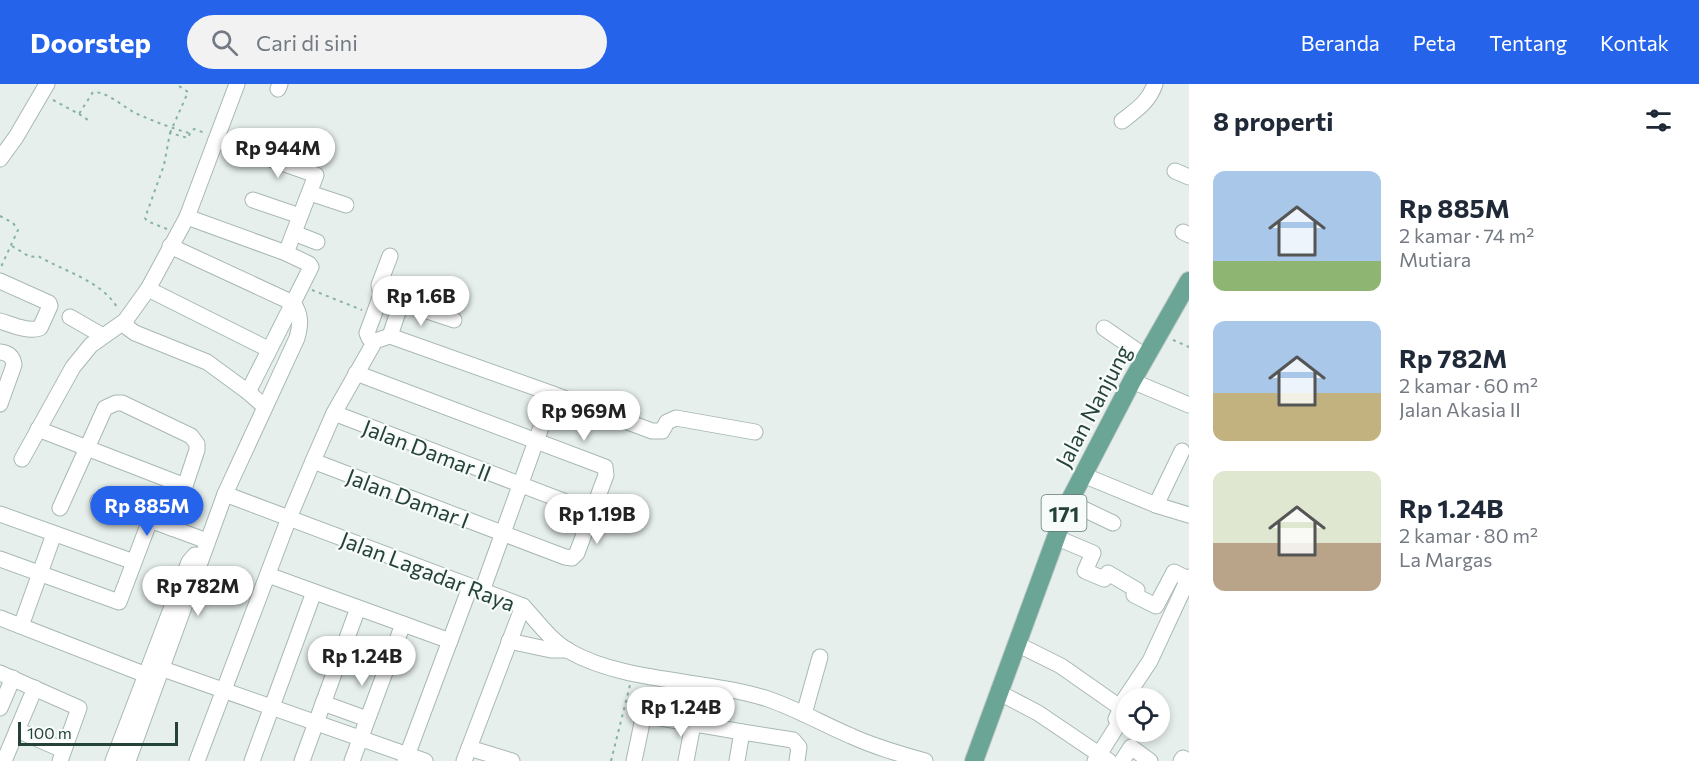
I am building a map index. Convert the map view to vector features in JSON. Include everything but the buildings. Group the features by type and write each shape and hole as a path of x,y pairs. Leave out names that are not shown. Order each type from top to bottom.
{"main road":[{"name":"Jalan Nanjung","path":"974,761 1069,502 1132,381 1188,284"}],"street":[{"path":"22,459 73,367 91,345 125,321 148,289 187,217 237,84"},
{"path":"1122,121 1145,103 1155,84"},
{"path":"3,151 44,89"},
{"path":"216,139 316,174 317,177 286,252"},
{"path":"310,193 346,205"},
{"path":"253,200 300,216"},
{"path":"187,217 286,252 311,267 248,392"},
{"path":"294,233 317,242"},
{"path":"128,761 189,562 197,552 205,547 225,494 299,331 300,315 293,303 174,240"},
{"path":"390,256 379,285 381,295 367,333 369,338 382,338 553,394 656,432 663,431 667,422 676,418 755,432"},
{"path":"0,281 49,303 50,306 37,330 0,321"},
{"path":"148,289 268,349"},
{"path":"197,761 289,518 334,414 356,373 403,306 412,306 454,320"},
{"path":"70,317 103,336"},
{"path":"125,321 131,331 207,362 248,392 264,407"},
{"path":"1104,328 1146,357"},
{"path":"0,352 10,355 14,365 0,404"},
{"path":"356,373 604,467 606,471 592,512"},
{"path":"1132,381 1189,405"},
{"path":"406,758 450,641 503,534 553,394"},
{"path":"60,508 105,408 122,403 191,436 197,444 171,528"},
{"name":"Jalan Damar II","path":"334,414 592,512"},
{"path":"38,429 185,486"},
{"path":"1156,505 1182,451"},
{"name":"Jalan Damar I","path":"313,461 565,557 572,558 577,553 592,512"},
{"path":"1083,475 1156,505 1189,515"},
{"name":"Jalan Lagadar Raya","path":"225,494 523,606 554,640 586,659 633,672 766,699 804,714 879,754 925,761"},
{"path":"98,501 171,528 205,547"},
{"path":"1069,502 1113,523"},
{"path":"0,514 134,562"},
{"path":"0,559 119,603 150,520"},
{"path":"21,626 54,534"},
{"path":"1055,537 1093,553 1086,571 1104,579 1108,573 1137,590 1134,595 1156,606 1174,572 1189,578 1150,661 1132,688"},
{"path":"268,575 450,641"},
{"path":"252,761 314,592"},
{"path":"503,760 467,754 523,606"},
{"path":"302,761 358,608"},
{"path":"0,618 155,674 224,690 360,738 406,758 425,761"},
{"path":"352,761 402,624"},
{"path":"509,641 551,650 568,650"},
{"path":"1017,644 1061,666 1116,703"},
{"path":"804,714 820,657"},
{"path":"113,761 155,674"},
{"path":"0,708 6,676 79,708 62,756 17,730"},
{"path":"4,761 35,688"},
{"path":"998,693 1038,712 1101,759 1116,729"},
{"path":"323,704 367,719"},
{"path":"634,761 642,723 645,717 649,716 793,740 799,747 797,761"},
{"path":"686,761 693,724"},
{"path":"737,761 742,732"},
{"path":"1122,761 1131,747 1150,761"},
{"path":"1181,761 1183,758 1188,761"}],"path":[{"path":"174,240 145,218 164,165 170,133 188,92 176,84"},
{"path":"44,89 88,120"},
{"path":"79,114 93,92 96,91 112,98 119,105 189,133"},
{"path":"170,133 188,138 189,133 194,129 216,139"},
{"path":"0,216 13,223 18,229 0,269"},
{"path":"12,246 30,258 38,256 57,268 66,269 105,293 111,298 125,321"},
{"path":"301,286 373,315"},
{"path":"1159,334 1189,347"},
{"path":"611,761 633,672"}]}
